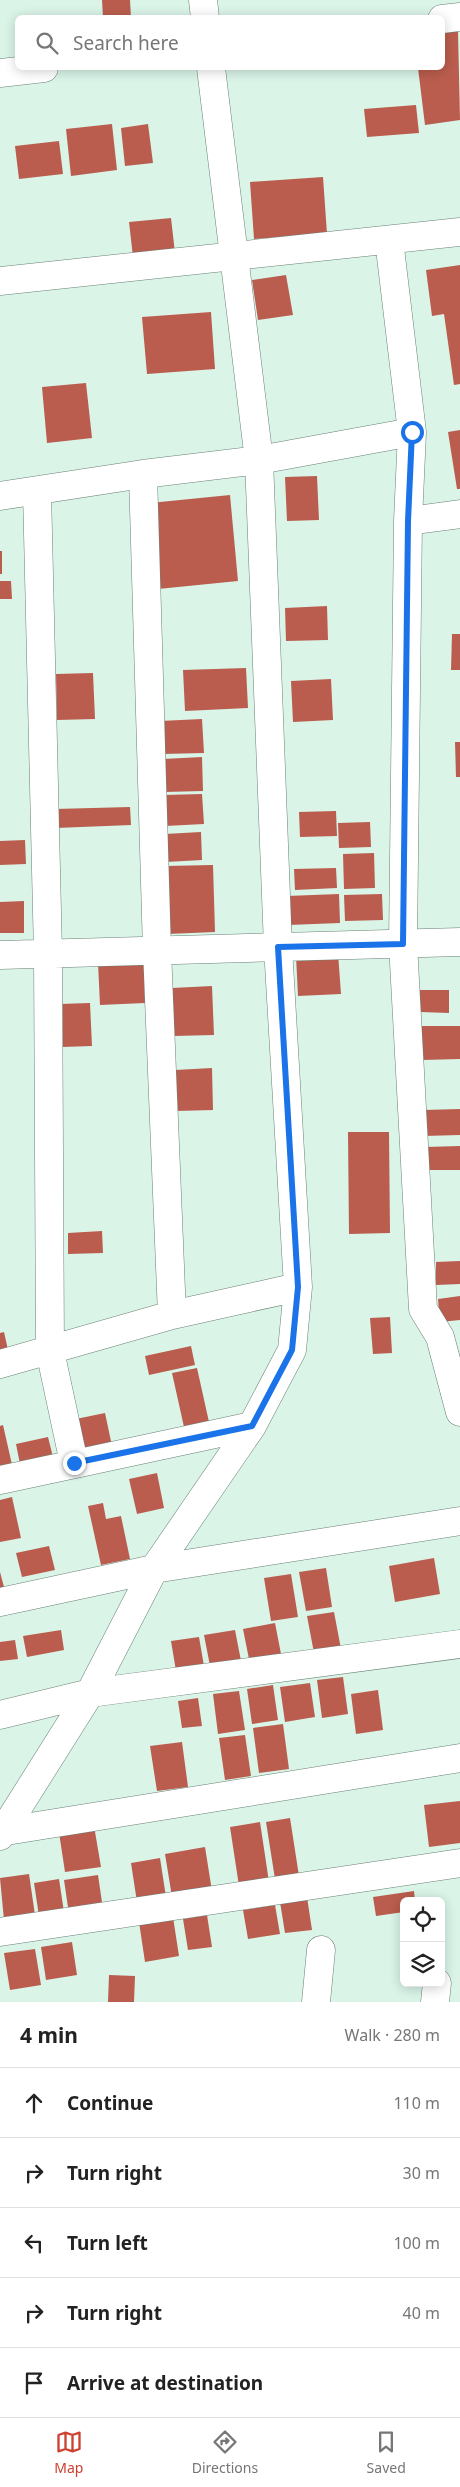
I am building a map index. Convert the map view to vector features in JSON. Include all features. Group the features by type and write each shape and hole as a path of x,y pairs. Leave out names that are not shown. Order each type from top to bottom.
{"street":[{"path":"203,0 205,15"},
{"path":"445,19 460,17"},
{"path":"0,73 26,70"},
{"path":"1,1833 90,1693 154,1569 252,1426 292,1350 298,1287 278,947 259,460 210,70"},
{"path":"0,281 460,232"},
{"path":"389,240 412,432 408,521 403,944 423,1309 440,1337 460,1412"},
{"path":"0,496 143,474 259,460 412,432"},
{"path":"143,474 157,950 172,1315"},
{"path":"37,491 48,954 50,1351 74,1463"},
{"path":"408,521 460,514"},
{"path":"0,955 460,942"},
{"path":"0,1364 172,1315 298,1287"},
{"path":"0,1480 252,1426"},
{"path":"0,1602 154,1569 460,1521"},
{"path":"0,1715 90,1693 460,1644"},
{"path":"1,1833 460,1758"},
{"path":"0,1932 460,1863"},
{"path":"316,2002 321,1950"},
{"path":"435,2002 436,1987"}],"building":[{"path":"102,0 130,0 131,15 103,15"},
{"path":"458,30 460,120 425,125 418,70 445,70 445,32"},
{"path":"416,105 419,133 367,137 364,109"},
{"path":"112,124 117,170 71,176 66,129"},
{"path":"148,124 153,163 125,166 121,128"},
{"path":"59,141 63,174 19,179 15,146"},
{"path":"323,177 327,234 254,239 250,182"},
{"path":"171,218 175,253 133,257 129,222"},
{"path":"460,265 460,384 454,385 444,314 432,316 426,270"},
{"path":"286,275 293,315 258,320 252,280"},
{"path":"211,312 215,369 147,374 142,317"},
{"path":"86,383 92,438 47,443 42,387"},
{"path":"460,430 460,489 457,489 448,432"},
{"path":"317,476 319,520 287,521 285,477"},
{"path":"230,495 238,581 158,589 150,503"},
{"path":"0,551 2,551 2,574 0,574"},
{"path":"0,581 11,581 12,599 0,599"},
{"path":"327,606 328,640 286,641 285,608"},
{"path":"452,634 460,634 460,670 451,670"},
{"path":"246,668 248,708 185,711 183,670"},
{"path":"93,673 95,719 57,720 56,674"},
{"path":"331,679 333,720 293,722 291,681"},
{"path":"202,719 204,753 162,754 160,721"},
{"path":"455,742 460,742 460,777 456,777"},
{"path":"202,757 203,791 164,792 163,759"},
{"path":"202,794 204,824 165,826 164,795"},
{"path":"130,807 131,825 56,828 55,809"},
{"path":"336,811 337,836 300,837 299,812"},
{"path":"370,822 371,847 339,848 338,823"},
{"path":"201,832 202,860 166,862 165,834"},
{"path":"25,840 26,864 0,865 0,841"},
{"path":"374,853 375,888 344,889 343,854"},
{"path":"213,865 215,932 167,934 165,866"},
{"path":"336,868 337,888 295,890 294,869"},
{"path":"339,894 340,923 288,925 287,896"},
{"path":"382,894 383,920 345,921 344,895"},
{"path":"24,901 24,933 0,933 0,902"},
{"path":"338,953 341,994 298,996 296,956"},
{"path":"144,962 145,1003 100,1005 98,963"},
{"path":"212,986 214,1035 174,1036 172,988"},
{"path":"420,990 449,990 449,1013 420,1012"},
{"path":"90,1003 92,1046 62,1047 60,1004"},
{"path":"421,1026 460,1026 460,1059 422,1060"},
{"path":"212,1068 213,1110 176,1111 175,1070"},
{"path":"460,1109 460,1135 423,1136 423,1110"},
{"path":"348,1132 389,1132 390,1233 349,1234"},
{"path":"460,1146 460,1170 426,1170 425,1147"},
{"path":"102,1231 103,1253 68,1254 68,1233"},
{"path":"460,1261 460,1284 436,1285 436,1262"},
{"path":"460,1296 460,1320 440,1322 438,1299"},
{"path":"390,1317 392,1353 373,1354 370,1318"},
{"path":"4,1332 8,1350 0,1352 0,1333"},
{"path":"191,1346 195,1365 149,1375 145,1356"},
{"path":"197,1368 209,1422 184,1427 172,1373"},
{"path":"105,1413 112,1446 79,1454 71,1420"},
{"path":"3,1425 13,1469 0,1472 0,1426"},
{"path":"48,1437 53,1457 20,1464 16,1444"},
{"path":"157,1473 164,1508 137,1514 129,1479"},
{"path":"12,1497 21,1538 0,1542 0,1500"},
{"path":"103,1503 106,1519 121,1516 130,1559 101,1565 88,1506"},
{"path":"49,1546 55,1570 22,1577 16,1553"},
{"path":"434,1558 440,1594 395,1602 389,1566"},
{"path":"326,1568 332,1607 306,1611 299,1572"},
{"path":"0,1572 4,1587 0,1588"},
{"path":"291,1574 298,1617 271,1621 264,1578"},
{"path":"334,1612 341,1649 314,1653 307,1616"},
{"path":"275,1623 282,1659 250,1664 243,1629"},
{"path":"61,1630 64,1650 27,1657 23,1636"},
{"path":"235,1630 242,1666 211,1671 204,1635"},
{"path":"199,1637 205,1672 177,1677 171,1641"},
{"path":"15,1640 18,1659 0,1661 0,1642"},
{"path":"343,1677 348,1714 322,1718 317,1680"},
{"path":"310,1683 315,1717 285,1722 280,1687"},
{"path":"273,1685 278,1720 252,1724 247,1689"},
{"path":"378,1690 383,1730 356,1734 351,1694"},
{"path":"239,1691 245,1730 218,1734 213,1694"},
{"path":"198,1698 202,1726 182,1728 178,1701"},
{"path":"283,1724 289,1769 259,1773 253,1728"},
{"path":"245,1735 251,1776 225,1780 219,1738"},
{"path":"182,1742 188,1787 157,1791 150,1746"},
{"path":"460,1801 460,1843 429,1847 424,1805"},
{"path":"290,1818 299,1876 275,1879 266,1822"},
{"path":"93,1820 101,1867 65,1872 58,1826"},
{"path":"260,1822 269,1882 239,1886 230,1827"},
{"path":"205,1847 212,1891 172,1897 165,1854"},
{"path":"160,1858 166,1897 137,1902 131,1863"},
{"path":"29,1874 35,1915 4,1920 0,1878"},
{"path":"98,1875 103,1909 69,1914 64,1880"},
{"path":"59,1879 64,1912 39,1916 34,1883"},
{"path":"414,1891 415,1897 400,1897 400,1913 376,1916 373,1897"},
{"path":"307,1897 312,1930 285,1933 280,1902"},
{"path":"275,1905 280,1934 248,1939 243,1910"},
{"path":"207,1915 212,1947 188,1950 183,1919"},
{"path":"173,1917 179,1956 145,1962 139,1922"},
{"path":"72,1942 77,1975 46,1980 41,1947"},
{"path":"35,1949 41,1985 10,1990 4,1953"},
{"path":"109,1975 135,1976 134,2002 108,2002"}],"route":[{"path":"74,1463 252,1426 292,1350 298,1287 278,947 403,944 408,521 412,432"}]}
